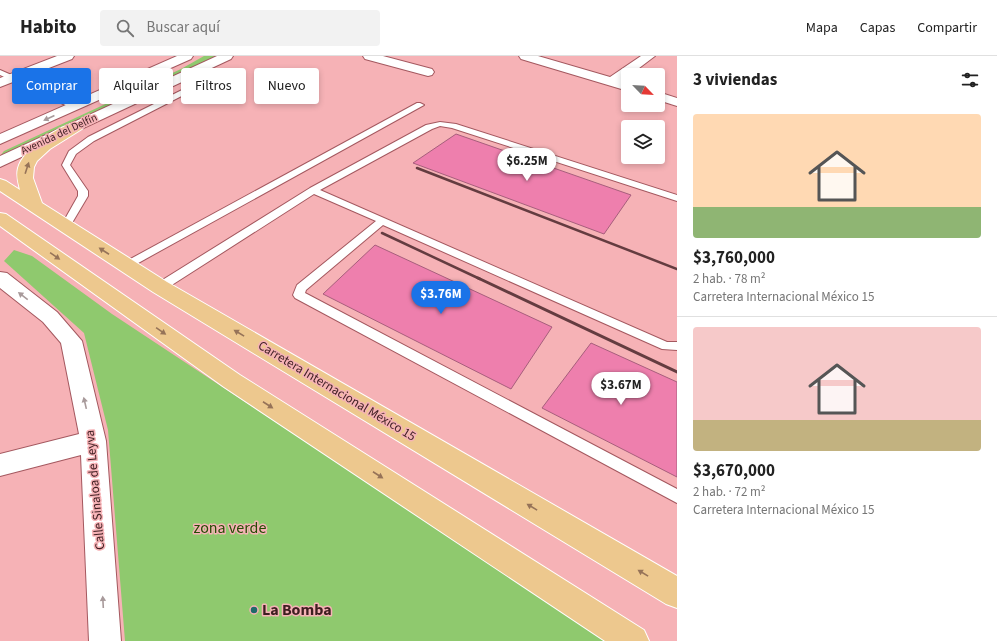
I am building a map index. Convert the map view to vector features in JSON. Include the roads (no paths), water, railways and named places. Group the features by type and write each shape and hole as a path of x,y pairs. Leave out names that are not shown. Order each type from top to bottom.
{"main road":[{"path":"34,205 25,175 29,162 40,149 78,126"},
{"name":"Carretera Internacional México 15","path":"0,184 160,287 677,593"},
{"path":"0,218 232,381 633,641"},
{"path":"0,230 26,235"}],"street":[{"path":"6,80 68,56"},
{"name":"Avenida del Delfín","path":"0,162 227,56"},
{"path":"369,56 428,72"},
{"path":"525,56 621,85"},
{"path":"612,82 649,56"},
{"name":"Avenida del Delfín","path":"0,140 182,57"},
{"path":"665,98 677,102"},
{"name":"Calle Sinaloa de Leyva","path":"0,278 50,317 71,341 93,441 105,641"},
{"path":"0,465 93,441"}],"lane":[{"path":"0,72 6,80 75,106"},
{"path":"66,226 82,196 83,191 66,165 72,153 91,139 181,94"},
{"path":"127,265 420,105"},
{"path":"160,287 313,190 429,127 440,124 453,126 677,198"},
{"path":"313,190 666,346 677,346"},
{"path":"382,221 301,288 299,295 677,496"}],"railway":[{"path":"417,168 677,269"},
{"path":"382,233 480,279"},
{"path":"478,278 677,372"}],"place":[{"name":"La Bomba","path":"254,610"}],"park label":[{"name":"zona verde","path":"230,528"}]}
